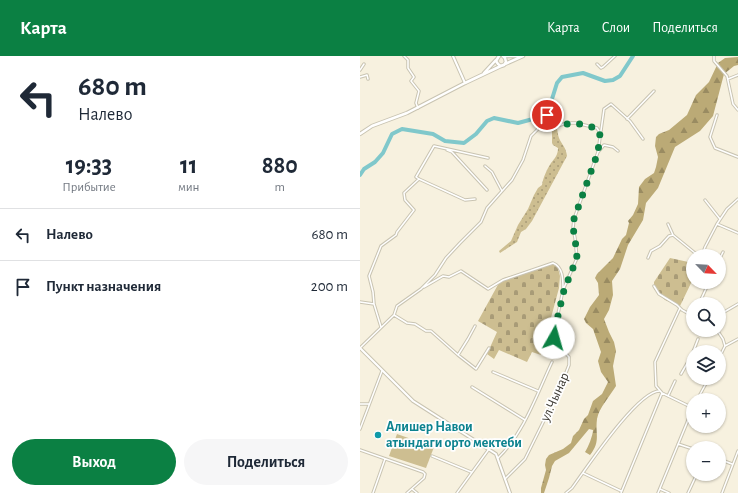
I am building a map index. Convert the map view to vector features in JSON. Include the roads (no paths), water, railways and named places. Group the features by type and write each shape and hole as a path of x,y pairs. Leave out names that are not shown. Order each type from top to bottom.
{"main road":[{"path":"360,134 372,126 418,108 482,74 523,56 503,56 506,59 504,64"},
{"path":"482,74 497,57"},
{"path":"497,57 498,64 504,64"}],"street":[{"path":"404,56 408,60 408,68 414,77 411,81 419,91 416,103 418,108"},
{"path":"453,56 466,83"},
{"path":"504,64 510,56"},
{"path":"596,64 601,68 615,56"},
{"path":"714,56 714,62 727,76 733,104 738,110"},
{"path":"360,70 364,64"},
{"path":"360,77 367,75 368,79"},
{"path":"728,79 738,75"},
{"path":"627,119 654,92"},
{"name":"ул.Чынар","path":"505,479 525,459 560,388 569,365 569,357 558,345 554,333 564,290 577,258 573,228 574,219 598,152 604,109 611,104 627,119 643,139"},
{"path":"421,289 435,275 446,258 460,242 481,222 487,208 512,180 523,160 531,136 547,115 557,126 576,123 596,128 600,133"},
{"path":"718,115 710,138 715,148 738,157"},
{"path":"598,152 604,145 613,147 618,151"},
{"path":"434,146 488,158"},
{"path":"434,146 416,177 465,200 475,199"},
{"path":"434,146 452,152 487,190"},
{"path":"485,166 492,172 502,191"},
{"path":"382,328 374,304 369,276 381,246 396,235 414,210 405,200 404,193 419,179"},
{"path":"703,249 720,218 738,199"},
{"path":"705,200 720,218"},
{"path":"668,224 673,235 690,249"},
{"path":"717,224 738,233"},
{"path":"648,258 651,251 660,246 669,236 673,235"},
{"path":"510,493 496,454 413,401 360,348 394,315 397,306 443,276 448,277 461,271 488,289 503,280 553,263 558,265 562,273 564,290"},
{"path":"654,286 659,294 686,312"},
{"path":"360,302 374,304"},
{"path":"726,311 738,304"},
{"path":"680,308 655,362 656,386 662,393 686,405"},
{"path":"394,315 407,323 415,324 426,331 431,331 476,369 489,348"},
{"path":"458,355 475,326"},
{"path":"696,345 698,339"},
{"path":"726,345 738,339"},
{"path":"498,458 505,451 525,420 552,362"},
{"path":"681,374 686,365"},
{"path":"360,429 382,371"},
{"path":"493,372 538,392"},
{"path":"668,396 676,381"},
{"path":"472,387 525,420"},
{"path":"566,493 572,488 602,446 632,410 650,394 656,390 660,391"},
{"path":"583,473 621,492 662,393"},
{"path":"360,404 369,404"},
{"path":"658,493 686,425"},
{"path":"678,444 686,447"},
{"path":"457,493 489,449"},
{"path":"360,450 423,472 424,478 407,493"},
{"path":"722,493 738,451"},
{"path":"432,456 471,472"},
{"path":"373,493 385,459"},
{"path":"726,462 732,464"},
{"path":"688,493 694,481"},
{"path":"412,489 416,493"},
{"path":"660,489 669,493"}],"waterway":[{"path":"360,175 364,169 375,162 383,153 392,134 402,129 433,134 445,141 464,143 476,134 487,121 494,118 518,123 533,119 542,112 552,99 557,83 562,77 583,73 605,81 613,80 620,76 633,56"}],"place":[{"name":"Алишер Навои атындаги орто мектеби","path":"378,435"}]}
